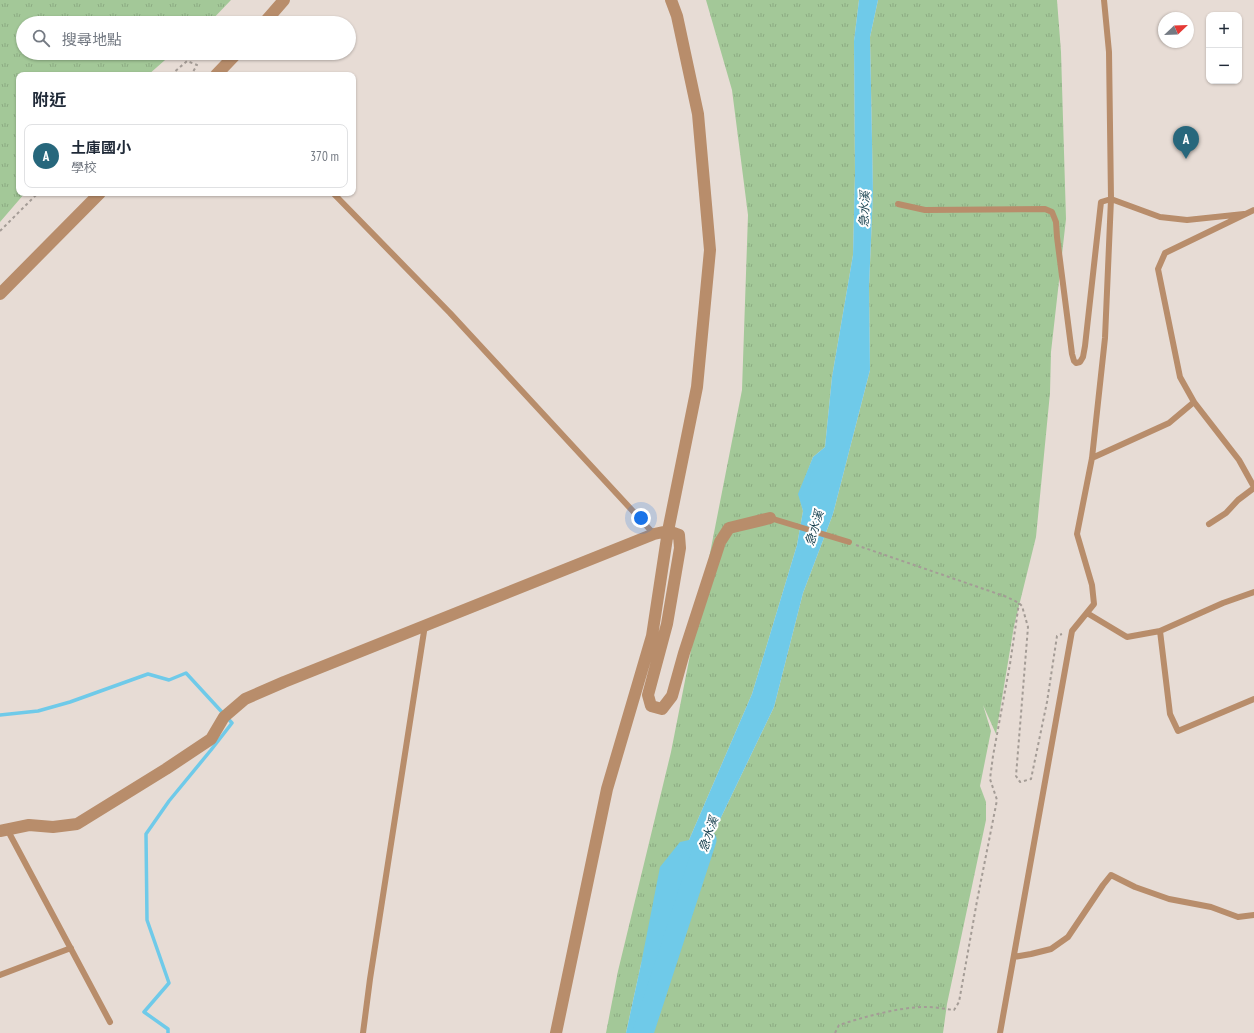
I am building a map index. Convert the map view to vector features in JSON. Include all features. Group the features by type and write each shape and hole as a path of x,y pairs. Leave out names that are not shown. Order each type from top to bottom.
{"street":[{"path":"270,16 284,0"},
{"path":"556,1033 606,788 652,636 668,532 697,387 710,250 698,114 678,16 671,0"},
{"path":"219,72 230,60"},
{"path":"0,294 97,196"},
{"path":"3,830 29,825 53,827 77,824 166,769 211,739 224,717 245,699 425,625 654,534 668,532 678,535 680,548 667,624 648,695 652,706 662,709 672,696 684,653 720,542 729,528 770,518"}],"lane":[{"path":"1000,1033 1072,631 1094,604 1092,585 1077,534 1092,458 1105,338 1111,199 1109,52 1104,0"},
{"path":"336,196 450,314 654,534"},
{"path":"898,204 925,210 1045,209 1052,212 1056,222 1072,354 1076,363 1080,362 1083,357 1085,346 1101,202 1111,199 1160,217 1187,220 1244,214"},
{"path":"1209,524 1226,513 1238,500 1254,488 1239,460 1194,402 1180,376 1158,269 1165,253 1254,210"},
{"path":"1092,458 1170,423 1194,402"},
{"path":"770,518 849,542"},
{"path":"1087,613 1127,637 1160,631 1223,603 1254,592"},
{"path":"363,1033 425,625"},
{"path":"1160,631 1170,714 1178,731 1254,698"},
{"path":"3,830 71,948 110,1022"},
{"path":"1014,957 1051,949 1068,937 1111,875 1135,887 1169,899 1211,907 1238,917 1254,915"},
{"path":"0,975 71,948"}],"path":[{"path":"174,72 187,61 197,65 193,72"},
{"path":"0,231 35,196"},
{"path":"849,542 1007,598 1019,603 1022,606 1028,627 1016,776 1020,782 1031,779 1057,636 1072,631"},
{"path":"835,1033 839,1025 860,1018 926,1007 954,1010 959,1002 996,800 990,779 1019,603"}],"green space":[{"path":"0,0 231,0 216,16 16,16 16,60 165,60 151,72 16,72 16,196 22,196 0,222"},
{"path":"706,0 859,0 854,41 855,173 853,255 832,377 825,447 813,457 799,494 803,511 797,545 752,694 689,840 641,964 626,1033 606,1033 618,971 671,752 742,390 748,215 732,90"},
{"path":"878,0 1057,0 1061,52 1066,219 1051,352 1050,393 1036,537 1014,626 996,734 983,705 991,731 980,786 986,802 986,820 947,1004 943,1033 648,1033 655,1002 689,884 774,707 803,593 833,514 870,370 869,287 873,193 870,37"}],"water":[{"path":"859,0 878,0 870,37 873,193 869,287 870,370 833,514 803,593 774,707 689,884 655,1002 648,1033 626,1033 660,867 680,842 689,840 752,694 797,545 803,511 798,494 813,457 825,447 832,377 853,255 855,173 854,41"}],"waterway":[{"path":"0,715 38,711 70,702 148,674 169,680 186,673 232,723 169,801 146,834 147,920 169,983 144,1012 168,1029 168,1033"},
{"name":"急水溪","path":"643,1033 706,840"}],"place":[{"name":"土庫國小","path":"1186,159"}]}
